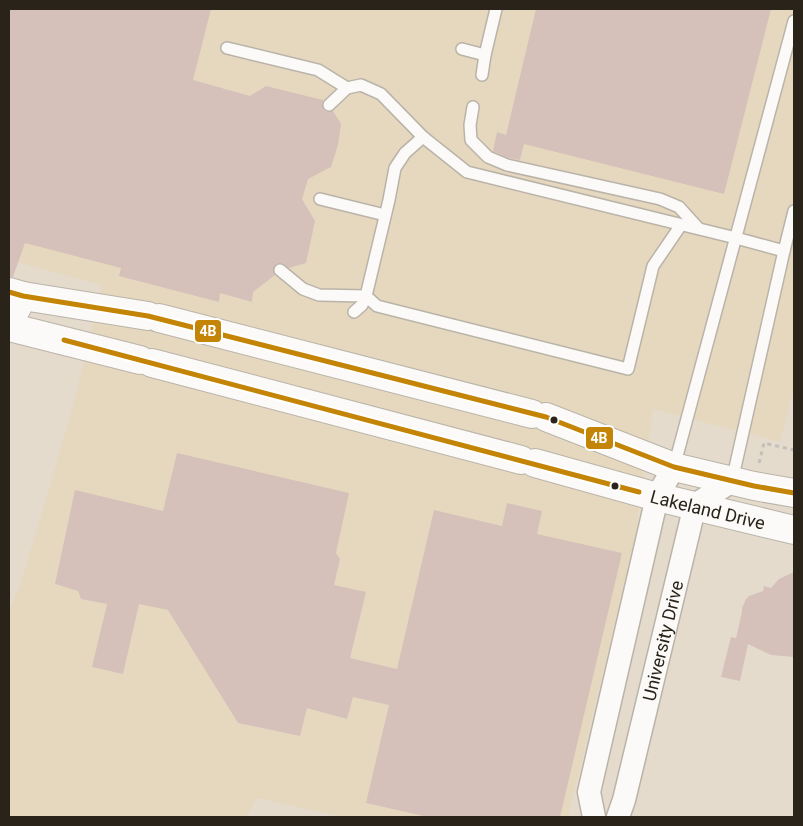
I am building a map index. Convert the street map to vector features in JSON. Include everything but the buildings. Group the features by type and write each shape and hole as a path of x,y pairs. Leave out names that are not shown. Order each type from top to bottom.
{"main road":[{"name":"Lakeland Drive","path":"16,294 154,317 539,416 674,467 754,486 794,493"},
{"path":"9,322 16,294"},
{"name":"Lakeland Drive","path":"9,326 657,497 794,530"}],"street":[{"name":"University Drive","path":"594,817 589,792 657,497 674,467"},
{"path":"695,505 732,481"},
{"name":"University Drive","path":"618,817 624,800 695,505"},
{"path":"633,603 669,613"}],"lane":[{"path":"482,75 496,9"},
{"path":"674,467 794,21"},
{"path":"228,48 318,70 347,88"},
{"path":"462,49 485,54"},
{"path":"329,105 347,88 361,85 381,94 424,137 467,172 698,228 784,251"},
{"path":"473,107 470,126 471,140 488,157 507,164 660,199 679,207 698,228"},
{"path":"354,312 362,305 366,296 395,168 405,154 424,137"},
{"path":"320,199 385,215"},
{"path":"732,481 794,210"},
{"path":"280,270 303,289 319,295 366,296 377,306 628,368 653,266 681,225"}],"shaded area":[{"path":"9,9 794,9 794,388 780,442 653,409 635,537 568,817 341,817 257,798 246,817 9,817 9,611 20,586 74,403 102,285 9,260"}],"transit line":[{"name":"4B","path":"9,292 23,296 148,316 546,417 674,467 754,486 794,493"},
{"name":"4B","path":"64,340 639,492"}]}
